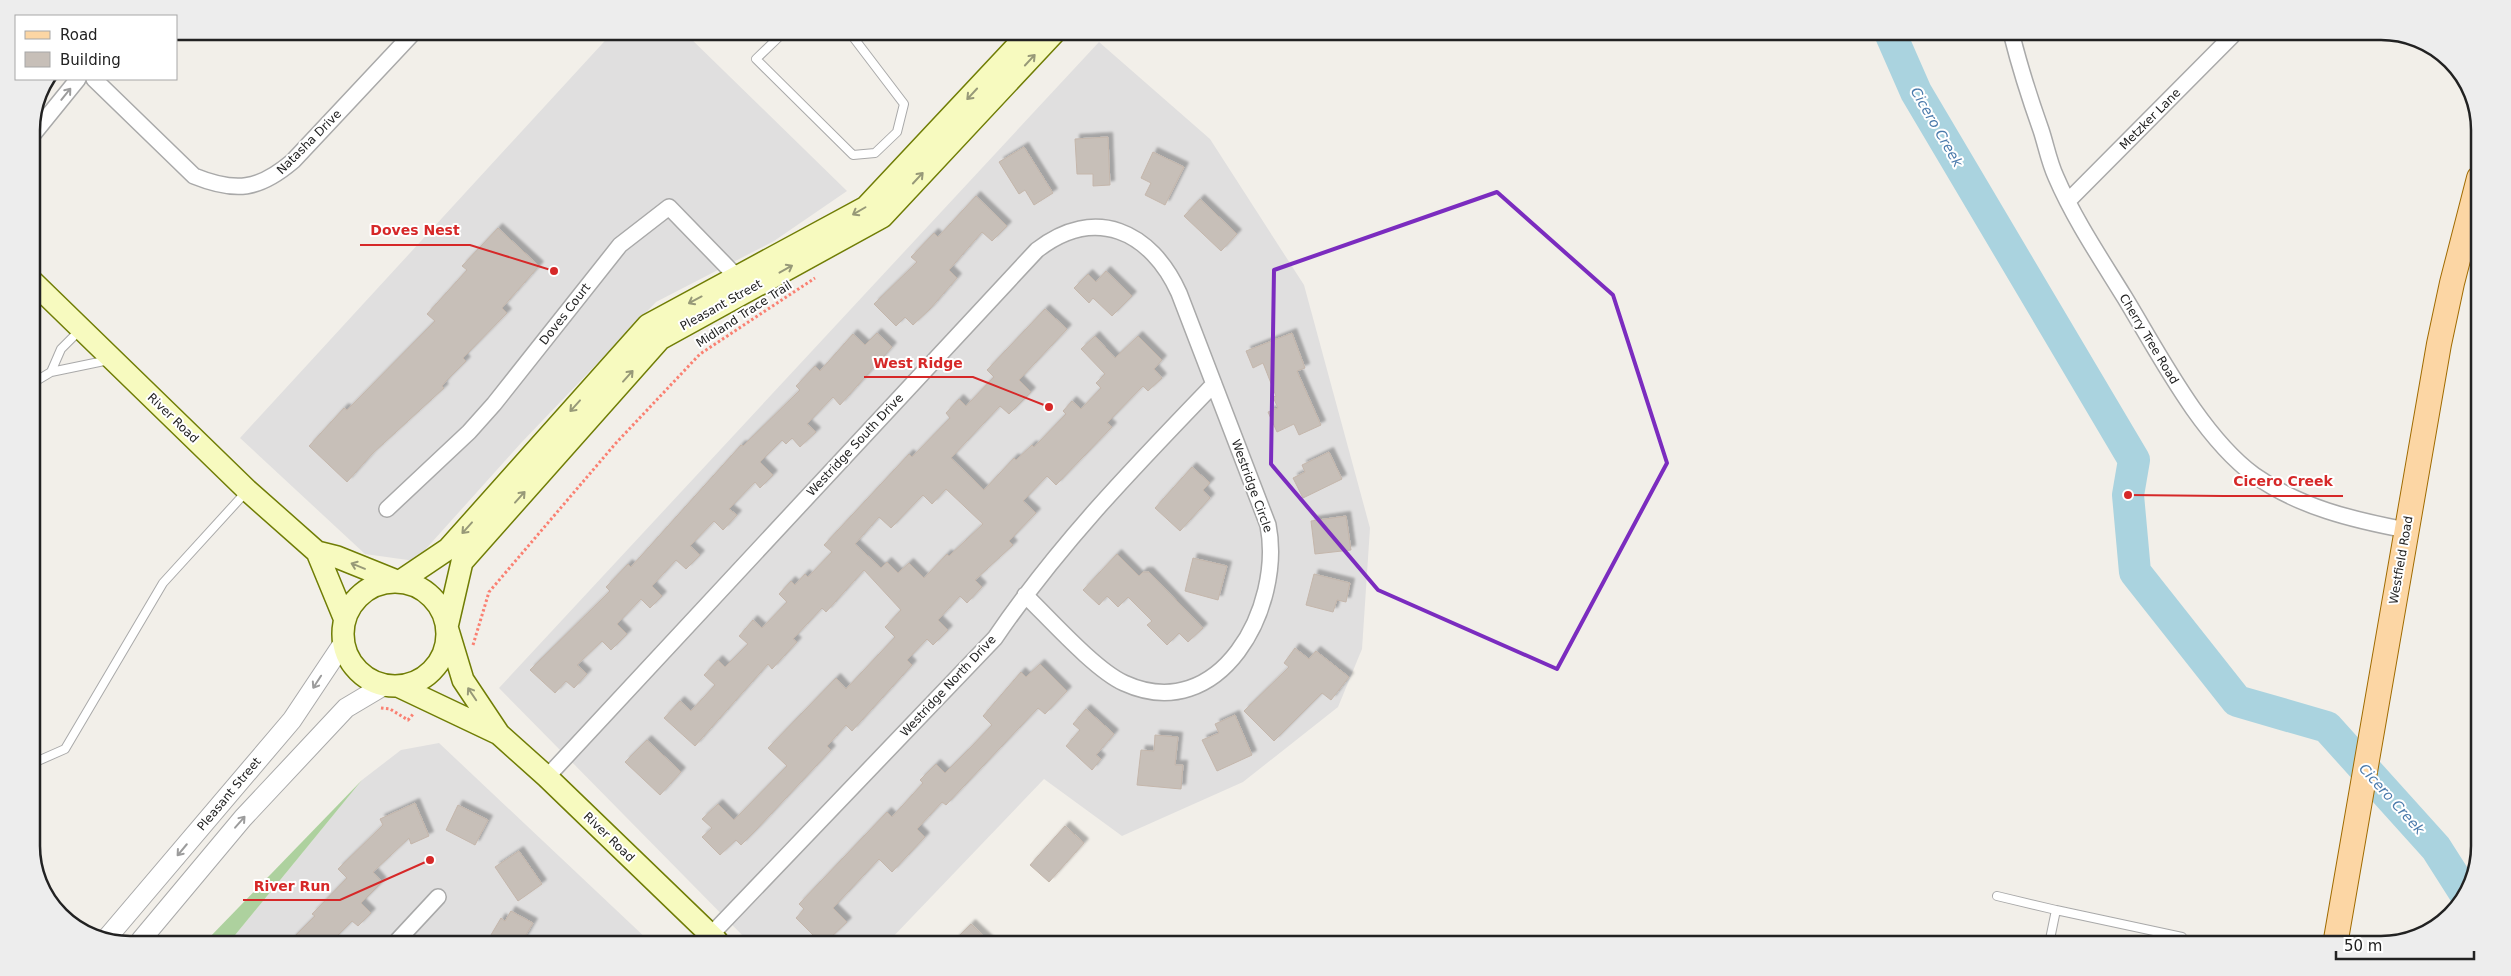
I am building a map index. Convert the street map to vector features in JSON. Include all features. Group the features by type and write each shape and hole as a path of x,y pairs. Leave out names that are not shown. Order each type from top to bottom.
{"main road":[{"name":"Pleasant Street","path":"447,627 462,562 660,339 741,285 866,207 1022,40"},
{"name":"Pleasant Street","path":"399,582 448,549 648,325 741,285 882,217 1060,40"},
{"name":"Westfield Road","path":"2337,936 2406,530 2452,283 2471,209"},
{"name":"River Road","path":"40,288 247,490 317,552 345,620"},
{"name":"River Road","path":"317,552 337,557 399,582"},
{"path":"399,582 416,586 431,596 442,610 447,627 447,644 436,667 416,682 391,686 367,679 354,668 346,653 344,642 345,620 352,604 365,592 381,584 399,582"},
{"name":"River Road","path":"447,627 465,659 462,680 499,734 547,777 708,936"},
{"name":"River Road","path":"391,686 427,700 499,734"}],"street":[{"name":"Natasha Drive","path":"95,80 194,176 214,184 237,188 264,181 276,175 293,161 406,40"},
{"name":"Cherry Tree Road","path":"2013,40 2020,69 2055,176 2068,202 2180,390 2237,460 2270,486 2293,497 2364,522 2406,530"},
{"name":"Metzker Lane","path":"2068,202 2228,40"},
{"path":"40,127 77,80"},
{"name":"Doves Court","path":"387,509 469,432 494,404 620,244 668,207 741,285"},
{"name":"Westridge South Drive","path":"547,777 1037,250 1054,236 1073,229 1111,228 1130,235 1156,255 1170,272 1214,384"},
{"name":"Westridge North Drive","path":"714,936 995,638 1024,595 1103,499 1214,384"},
{"name":"Westridge Circle","path":"1024,595 1104,670 1123,683 1147,691 1168,691 1192,687 1215,676 1234,658 1244,646 1253,628 1262,601 1272,546 1268,525 1214,384"},
{"name":"Pleasant Street","path":"111,934 292,720 344,642"},
{"path":"144,936 243,818 346,708 391,686"},
{"path":"402,936 438,898"}],"lane":[{"path":"776,40 756,59 853,155 875,153 897,132 904,104 855,40"},
{"path":"51,372 61,349 81,328"},
{"path":"40,379 51,372 113,360"},
{"path":"40,761 65,750 162,583 247,490"},
{"path":"1997,896 2177,936"},
{"path":"2051,936 2056,910"}],"path":[{"name":"Midland Trace Trail","path":"465,659 489,592 616,443 700,354 821,274"},
{"path":"379,708 390,709 408,720 427,700"}],"highlighted area":[{"path":"1497,192 1613,295 1667,463 1557,669 1378,590 1271,464 1274,270"}],"shaded area":[{"path":"606,40 692,40 847,191 774,241 656,302 521,443 415,561 365,554 240,438"},
{"path":"1099,42 1210,139 1304,285 1370,528 1362,649 1338,707 1243,782 1122,836 1044,779 894,936 743,936 499,688"},
{"path":"439,743 644,936 234,936 362,780 401,750"}],"green space":[{"path":"362,780 234,936 211,936"}],"building":[{"path":"1108,137 1110,185 1093,186 1093,174 1077,174 1075,139"},
{"path":"1024,147 1053,193 1034,205 1025,190 1019,194 999,162"},
{"path":"1153,152 1184,167 1165,205 1145,195 1151,183 1141,178"},
{"path":"976,196 1007,226 992,241 982,232 949,270 957,278 930,309 913,325 905,317 896,326 874,304 917,262 911,257 934,233 938,237"},
{"path":"1200,199 1237,234 1221,251 1184,216"},
{"path":"498,228 539,266 502,308 507,313 463,358 466,361 446,381 442,386 444,388 372,454 347,482 309,446 344,408 347,410 435,321 427,314 467,270 462,266"},
{"path":"1106,271 1132,296 1112,316 1093,298 1089,303 1074,288 1088,274 1096,282"},
{"path":"1045,309 1067,329 1019,380 1031,392 1009,414 1000,406 951,458 984,490 1014,458 1016,460 1032,445 1034,447 1066,414 1063,411 1072,401 1081,409 1101,388 1096,383 1105,374 1081,349 1095,336 1115,358 1138,336 1162,360 1154,369 1162,378 1148,391 1143,386 1107,423 1112,427 1056,485 1047,476 1023,501 1036,513 1009,541 1013,545 975,580 982,587 967,603 960,596 938,620 948,630 933,645 927,639 907,660 912,665 852,731 846,725 827,746 831,750 756,830 741,845 736,840 720,855 702,837 712,828 702,819 718,804 734,820 787,766 768,748 836,678 846,689 895,637 885,627 901,610 864,570 826,612 822,608 793,639 797,642 772,669 768,664 695,746 664,718 680,701 691,711 715,685 704,675 718,660 725,667 748,644 739,636 753,620 762,628 787,602 779,594 791,581 795,585 805,574 808,577 832,552 824,545 909,454 912,457 950,418 946,413 959,399 966,406 994,377 987,370","holes":["946,489 983,524 949,556 947,554 924,578 909,563 898,573 887,562 881,568 855,544 879,517 891,528 923,495 932,504"]},
{"path":"877,333 892,347 840,405 833,397 807,424 816,432 800,447 792,438 786,444 782,440 760,462 773,475 760,488 755,482 729,509 737,515 723,530 714,521 690,546 700,555 686,569 676,560 652,586 662,596 650,608 641,599 617,624 627,634 611,650 602,641 577,665 587,674 574,688 566,681 555,693 530,670 610,591 606,587 628,564 631,567 741,445 743,446 800,390 796,386 815,366 820,371 853,334 865,345"},
{"path":"1292,333 1305,368 1297,371 1321,425 1299,435 1294,424 1277,432 1268,412 1278,408 1273,397 1276,396 1263,363 1253,368 1246,351"},
{"path":"1329,452 1342,479 1303,498 1293,478 1305,472 1302,465"},
{"path":"1192,467 1210,483 1203,490 1210,498 1180,531 1155,508"},
{"path":"1346,516 1351,550 1315,554 1311,521"},
{"path":"1117,554 1139,576 1143,572 1149,572 1203,628 1188,642 1179,633 1167,645 1147,625 1152,621 1128,597 1118,607 1107,596 1099,605 1083,590"},
{"path":"1193,558 1227,566 1218,600 1185,591"},
{"path":"1314,574 1350,583 1346,602 1337,600 1333,612 1306,605"},
{"path":"1295,648 1309,659 1316,651 1349,677 1331,700 1322,693 1274,741 1244,711 1289,667 1284,663"},
{"path":"1040,664 1067,691 1045,714 1038,708 946,805 942,802 917,829 925,837 892,872 879,859 833,908 847,922 832,936 814,936 796,918 804,909 799,904 887,812 892,817 923,783 920,780 936,764 945,773 992,725 983,716 1021,672 1026,677"},
{"path":"1086,709 1114,734 1096,755 1101,759 1092,770 1066,746 1080,730 1073,724"},
{"path":"1235,715 1252,755 1217,771 1202,740 1219,733 1215,724"},
{"path":"1155,735 1178,737 1175,765 1183,765 1181,789 1137,785 1141,750 1154,751"},
{"path":"647,740 681,772 660,795 625,762"},
{"path":"415,803 429,836 411,844 409,838 373,872 382,882 361,903 371,913 358,926 352,921 337,936 295,936 315,916 312,914 347,878 338,869 383,825 380,819"},
{"path":"458,805 488,820 475,845 446,830"},
{"path":"1065,826 1084,843 1049,882 1030,865"},
{"path":"519,851 542,884 518,901 495,867"},
{"path":"511,911 533,923 525,936 490,936 501,918 505,921"},
{"path":"971,924 984,936 959,936"}],"waterway":[{"name":"Cicero Creek","path":"1893,40 1916,92 2134,460 2128,495 2135,572 2237,701 2327,727 2436,848 2461,887"}],"place":[{"name":"Doves Nest","path":"554,271"},
{"name":"West Ridge","path":"1049,407"},
{"name":"Cicero Creek","path":"2128,495"},
{"name":"River Run","path":"430,860"}]}
